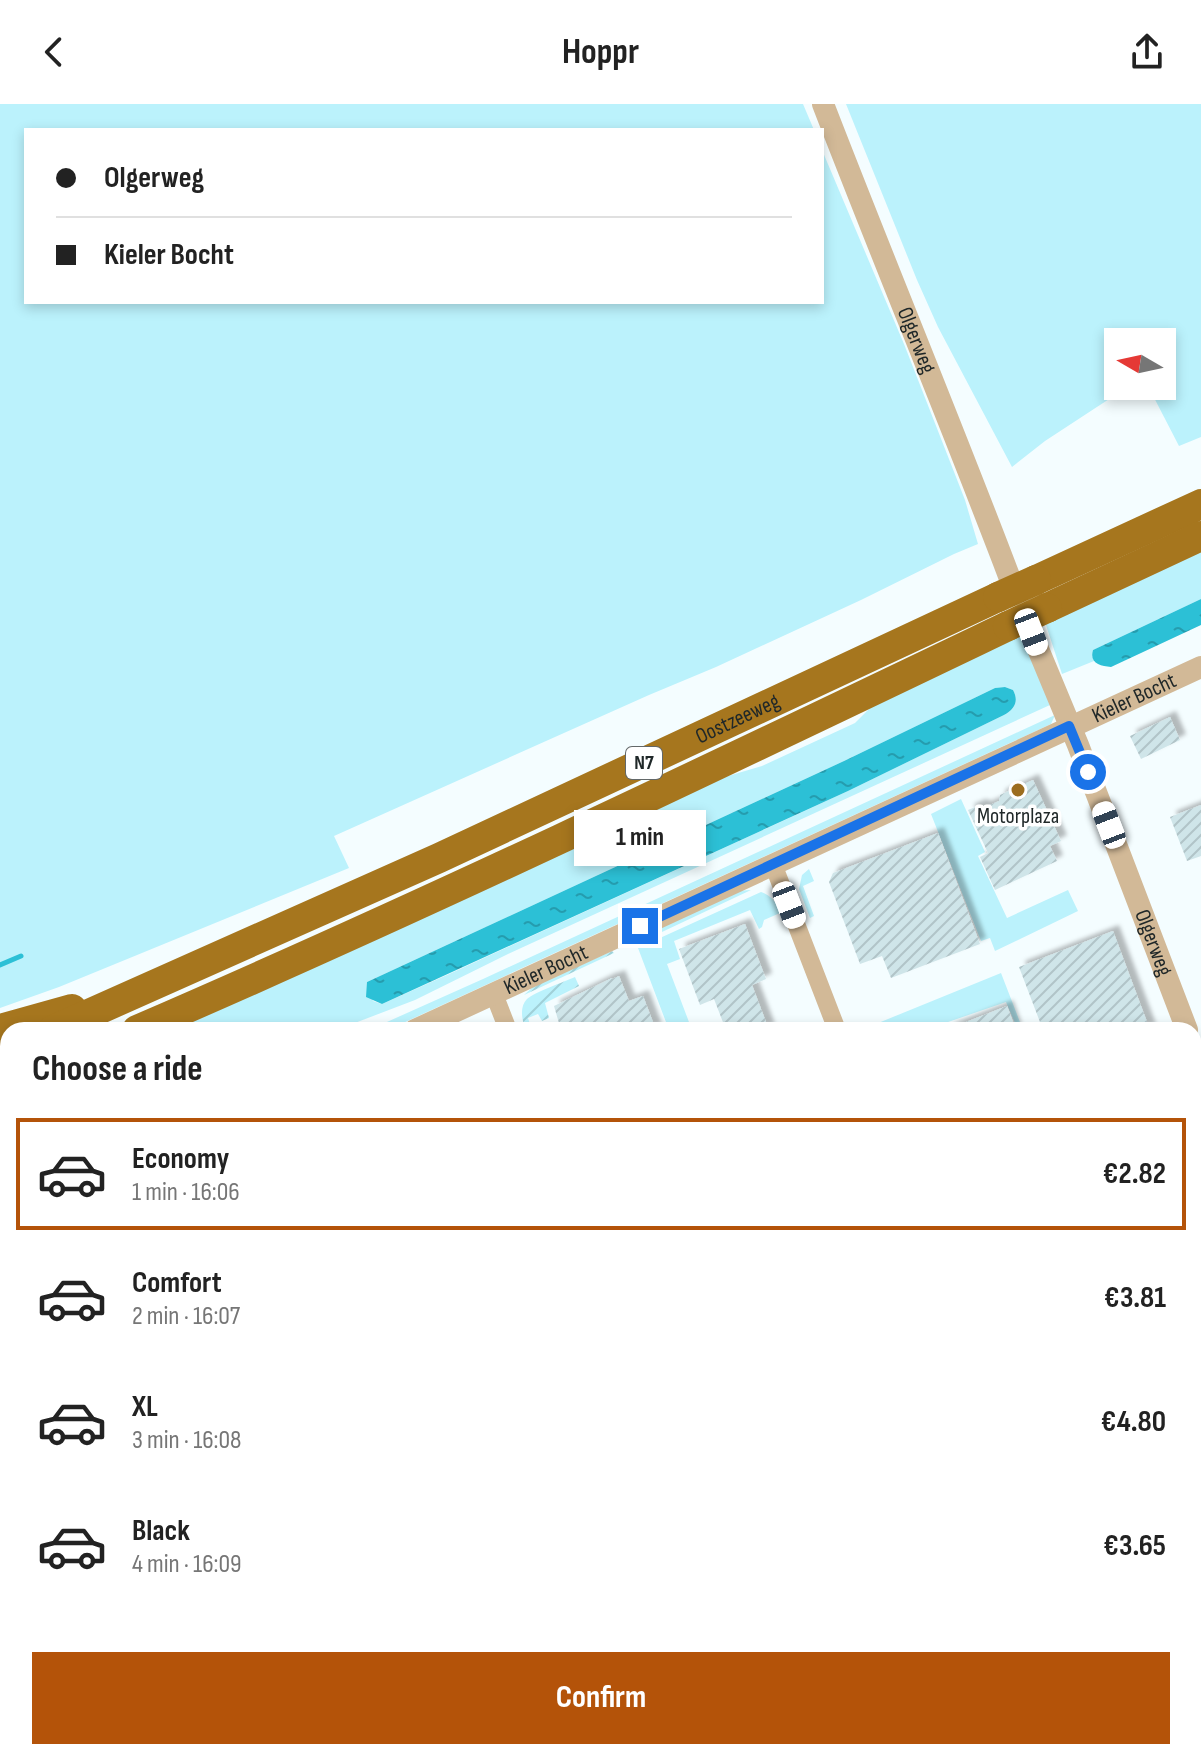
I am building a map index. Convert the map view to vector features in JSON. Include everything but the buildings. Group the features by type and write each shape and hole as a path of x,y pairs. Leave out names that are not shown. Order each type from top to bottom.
{"highway":[{"name":"Oostzeeweg","path":"155,1022 280,968 582,828 1022,603 1201,504"},
{"name":"Oostzeeweg","path":"71,1022 453,851 1022,603 1201,536"},
{"name":"N7","path":"26,1022 147,989"}],"street":[{"name":"Olgerweg","path":"823,104 1022,603 1184,1022"},
{"name":"Kieler Bocht","path":"433,1022 1201,667"},
{"path":"773,864 834,1022"},
{"path":"494,994 505,1022"}],"green space":[{"path":"0,104 803,104 813,128 24,128 24,304 824,304 824,155 904,344 965,500 978,544 716,667 334,836 349,868 59,987 0,1008"},
{"path":"846,104 1201,104 1201,437 1179,446 1155,400 1176,400 1176,328 1104,328 1104,400 1108,400 1012,467 938,327"},
{"path":"1201,550 1201,599 1093,650 1094,661 1062,674 1045,622"},
{"path":"1022,635 1050,705 508,954 415,1000 357,1022 187,1022 701,784 762,766 855,723 876,702","holes":["995,688 1013,690 1016,698 1011,710 1004,715 848,791 382,1004 373,1001 367,982"]},
{"path":"1055,715 1051,724 405,1022 387,1022"},
{"path":"961,799 985,852 978,856 1007,918 1068,890 1078,911 995,951 990,938 981,941 931,814"},
{"path":"809,869 814,881 803,886 814,916 810,918 799,889 802,875"},
{"path":"751,890 628,948 625,943 736,891"},
{"path":"761,892 773,900 780,913 764,920 759,929 750,910 674,941 680,959 667,964 689,1022 666,1022 638,948"},
{"path":"612,951 614,953 524,995 534,986"},
{"path":"1001,973 1020,1022 1015,1022 1006,1002 948,1022 881,1022"},
{"path":"575,977 579,986 545,1003 549,1018 542,1021 538,1014 528,1018 529,1022 523,1022 524,1002 543,990"}],"water":[{"path":"1201,599 1201,625 1111,667 1094,661 1093,650"},
{"path":"995,688 1013,690 1016,698 1008,713 848,791 382,1004 366,997 367,982"}],"waterway":[{"path":"0,965 21,956"}],"place":[{"name":"Motorplaza","path":"1018,790"}],"route":[{"path":"640,926 1069,726 1088,772"}]}
